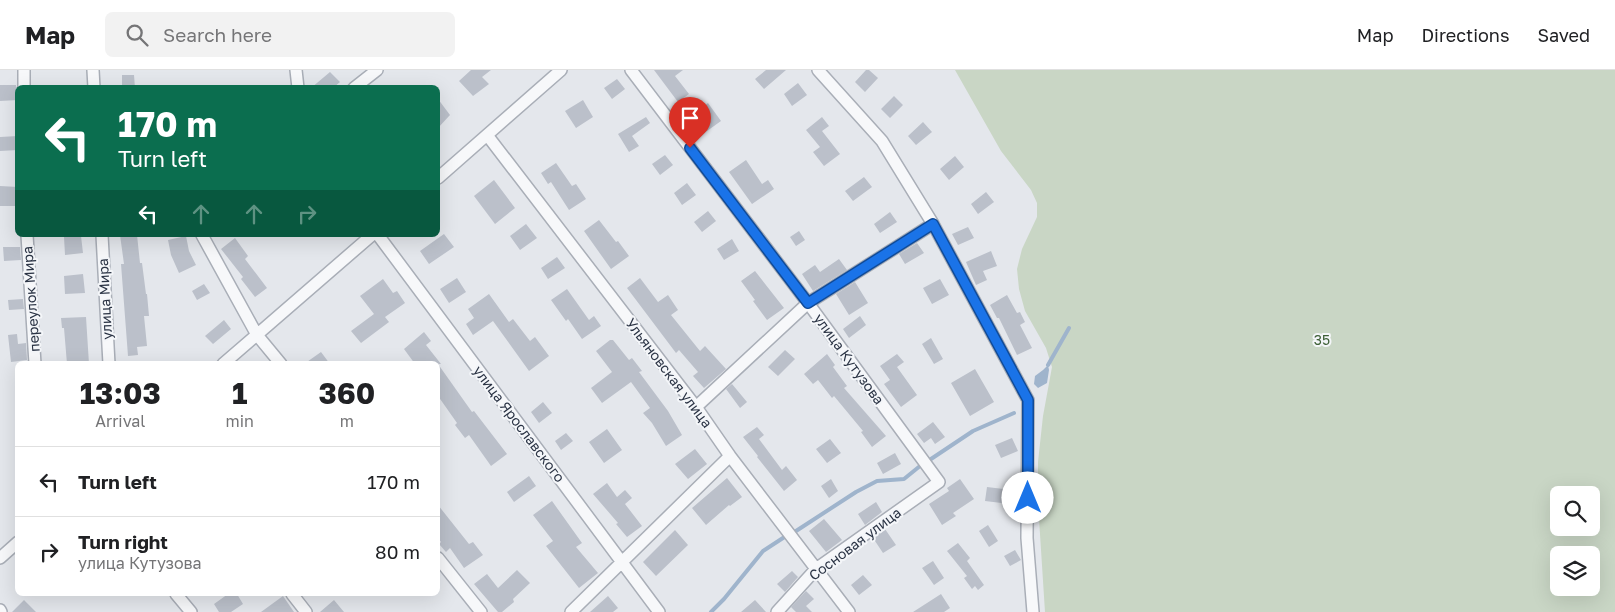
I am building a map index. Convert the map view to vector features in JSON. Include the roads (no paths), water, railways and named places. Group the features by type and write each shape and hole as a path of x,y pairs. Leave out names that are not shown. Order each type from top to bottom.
{"street":[{"path":"24,70 24,85"},
{"path":"93,70 94,85"},
{"path":"296,70 298,85"},
{"path":"358,85 377,70"},
{"path":"440,176 561,70"},
{"name":"улица Кутузова","path":"631,70 808,303 939,482"},
{"path":"818,70 882,141 933,224 1028,400 1027,538 1033,612"},
{"name":"Ульяновская улица","path":"487,135 696,407 730,456 849,612"},
{"path":"696,407 808,303 933,224"},
{"name":"переулок Мира","path":"27,237 35,361"},
{"name":"улица Мира","path":"102,237 109,361"},
{"path":"203,237 257,335 279,361"},
{"path":"227,361 370,237"},
{"name":"улица Ярославского","path":"379,237 659,612"},
{"path":"572,612 730,456"},
{"name":"Сосновая улица","path":"777,612 816,570 939,482"},
{"path":"0,558 15,545"},
{"path":"440,561 481,612"},
{"path":"178,596 191,612"},
{"path":"294,596 306,612"}],"water":[{"path":"1048,365 1047,383 1038,388 1034,384 1035,376"}],"waterway":[{"path":"1048,365 1069,328"},
{"path":"931,459 973,431 1014,413"},
{"path":"796,531 856,492 877,481 904,479 920,466"},
{"path":"711,612 763,551 786,536"}],"park label":[{"name":"35","path":"1322,340"}]}
